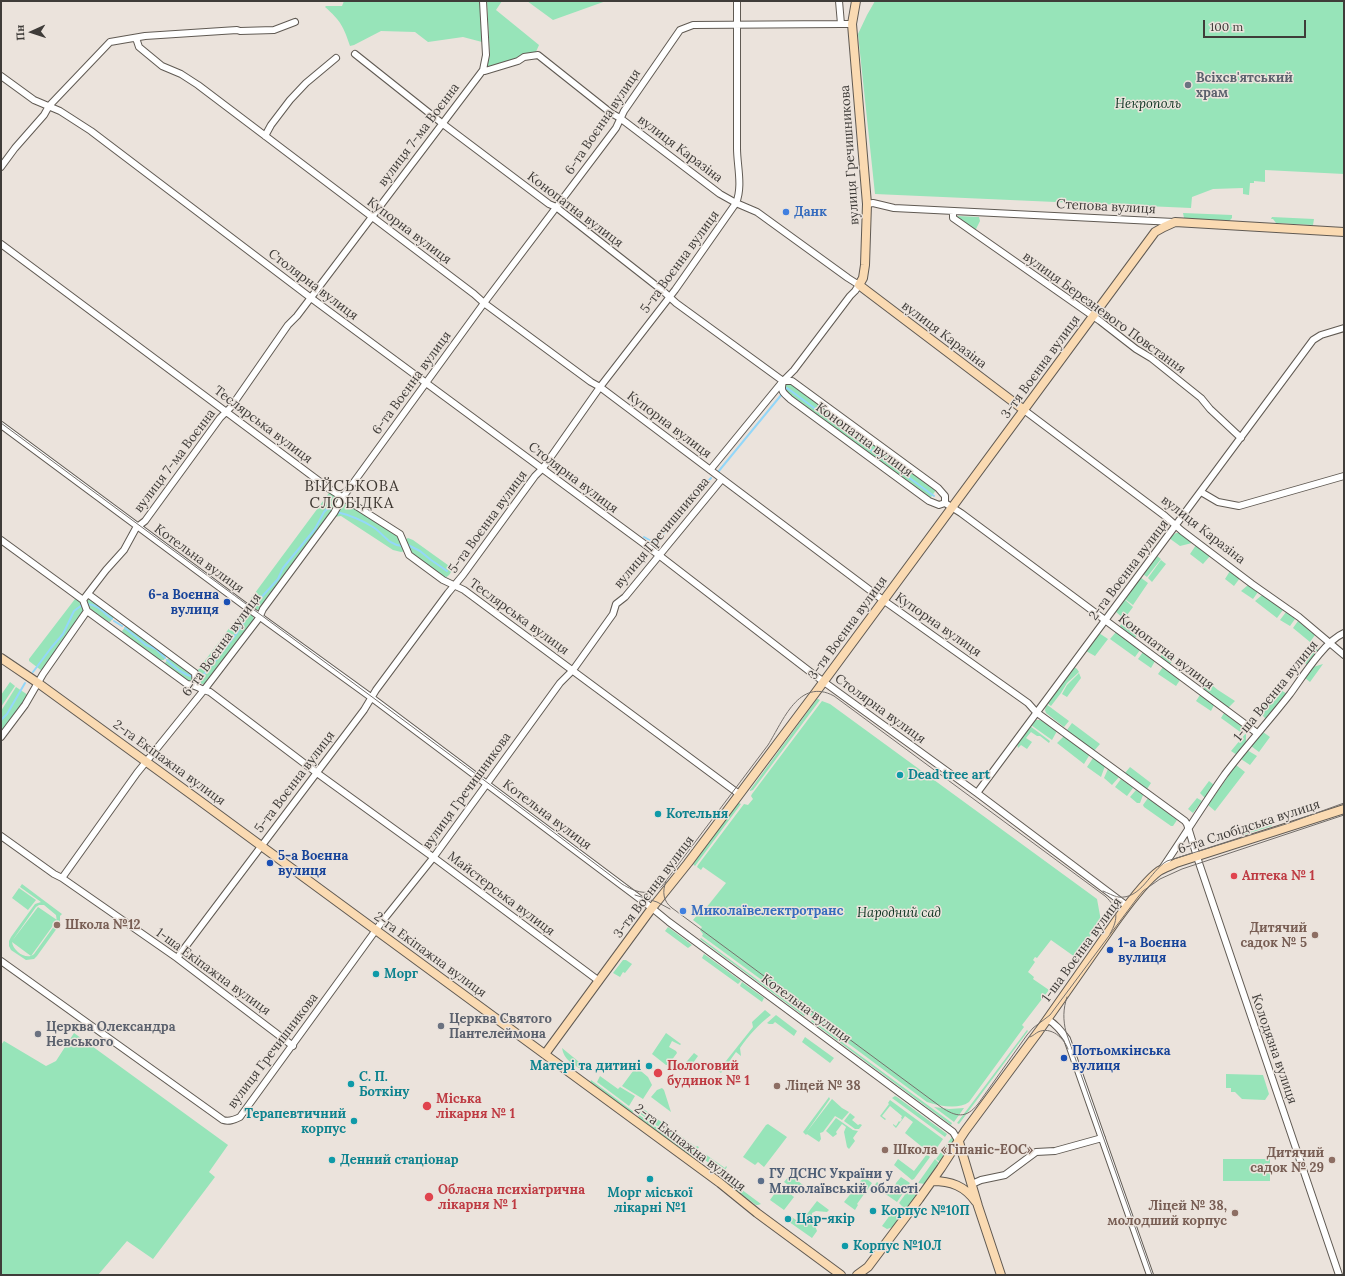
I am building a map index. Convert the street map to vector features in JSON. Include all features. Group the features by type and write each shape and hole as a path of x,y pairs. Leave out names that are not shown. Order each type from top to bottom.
{"street":[{"name":"вулиця 7-ма Воєнна","path":"83,600 106,570 124,550 138,527 145,521 220,418 226,412 288,325 311,298 371,216 483,70 486,55 483,1"},
{"name":"5-та Воєнна вулиця","path":"177,958 372,698 535,476 543,468 600,387 670,297 736,203 739,195 737,156 737,1"},
{"path":"839,1 841,24 852,24"},
{"name":"вулиця Гречишникова","path":"710,470 783,381 794,370 855,291 863,278 866,265 867,204 852,24 856,1"},
{"path":"1,167 15,148 44,115 49,106 110,42 145,36 237,30 274,30 295,22"},
{"name":"6-та Воєнна вулиця","path":"62,878 146,762 204,690 260,616 263,609 334,513 342,497 616,128 624,111 680,30 693,25 737,26 841,24"},
{"name":"Купорна вулиця","path":"136,38 139,47 162,66 181,74 198,85 474,294 484,304 600,387 883,600 1028,702 1036,712 1181,817 1187,824 1188,830"},
{"name":"Конопатна вулиця","path":"355,54 442,124 549,204 556,207 670,297 783,381 792,381 938,488 945,496 948,505"},
{"name":"вулиця Каразіна","path":"483,70 485,71 518,61 524,57 538,55 611,113 620,118 720,194 757,212 859,285 1165,516 1252,584 1299,617 1344,655"},
{"path":"265,136 271,125 301,89 336,58"},
{"name":"Столярна вулиця","path":"1,76 34,100 60,111 91,131 311,298 543,468 823,682 977,793 1127,906"},
{"name":"Степова вулиця","path":"867,204 894,208 1344,232"},
{"name":"вулиця Березневого Повстання","path":"953,211 953,218 1136,349 1151,358 1201,398 1210,409 1241,438"},
{"name":"3-тя Воєнна вулиця","path":"544,1054 823,682 883,600 948,505 1024,410 1155,232 1175,222"},
{"name":"Теслярська вулиця","path":"1,244 342,497 400,534 409,555 443,580 464,590 739,794"},
{"name":"2-га Воєнна вулиця","path":"977,793 1313,340 1321,334 1344,328"},
{"name":"Конопатна вулиця","path":"783,381 781,388 790,399 929,501 939,505 948,505 961,513 1257,734"},
{"name":"Котельна вулиця","path":"1,425 372,698 669,922 953,1132 959,1142"},
{"path":"1201,492 1218,502 1239,506 1344,476"},
{"name":"вулиця Гречишникова","path":"1,961 223,1120 233,1120 240,1117 376,931 433,858 560,683 573,670 613,614 616,604 625,597 722,479"},
{"path":"1,540 83,600 88,611 25,705 1,737"},
{"path":"88,594 195,673 196,686"},
{"name":"Майстерська вулиця","path":"88,611 187,684 210,692 599,981"},
{"name":"1-ша Воєнна вулиця","path":"857,1275 868,1267 932,1181 982,1107 1048,1019 1127,906 1161,870 1225,774 1322,652 1338,636 1344,633"},
{"name":"2-га Екіпажна вулиця","path":"1,658 261,845 720,1183 757,1213 841,1275"},
{"name":"6-та Слобідська вулиця","path":"1161,870 1176,863 1344,809"},
{"name":"Колодязна вулиця","path":"1188,830 1339,1275"},
{"name":"1-ша Екіпажна вулиця","path":"1,836 177,958 293,1046"},
{"path":"1048,1019 1060,1029 1067,1039 1150,1275"},
{"path":"972,1184 981,1180 1005,1175 1036,1152 1054,1151 1102,1138"},
{"path":"959,1142 1001,1275"},
{"path":"932,1181 945,1181 959,1186 970,1194 978,1206"}],"green space":[{"path":"344,1 480,1 482,42 463,37 428,42 415,32 381,31 350,46 341,24 325,7 342,6"},
{"path":"487,1 502,1 496,10 539,45 535,54 489,69 487,66 490,55"},
{"path":"527,1 606,1 553,20"},
{"name":"Некрополь","path":"875,1 1344,1 1344,174 1265,170 1265,182 1254,181 1254,183 1250,183 1249,195 1243,194 1243,188 1213,189 1192,197 1191,208 875,194 858,34"},
{"path":"1183,213 1232,215 1232,218 1229,221 1186,219 1184,218"},
{"path":"957,216 979,217 980,221 975,231 957,218"},
{"path":"1272,217 1314,219 1313,225 1276,223 1273,219 1271,219"},
{"path":"790,382 936,490 929,500 791,397 783,389 784,383"},
{"path":"329,493 332,493 339,498 323,526 260,609 257,610 249,604 249,601"},
{"path":"347,502 401,538 405,551 401,552 393,550 341,516 333,517 343,503"},
{"path":"1176,533 1179,533 1192,543 1180,546 1169,538"},
{"path":"408,538 452,568 449,575 443,579 410,554 406,544 406,539"},
{"path":"1196,545 1210,556 1203,564 1190,554"},
{"path":"1157,556 1161,559 1147,577 1143,574"},
{"path":"1161,560 1166,564 1152,582 1148,578"},
{"path":"1230,571 1240,578 1234,586 1225,579"},
{"path":"1140,577 1148,583 1133,605 1125,599"},
{"path":"1248,585 1258,592 1253,599 1241,591"},
{"path":"1262,595 1283,610 1277,618 1255,601"},
{"path":"78,598 82,601 84,613 42,671 29,661 29,659 75,599"},
{"path":"92,599 113,615 114,617 110,622 88,607 87,601"},
{"path":"1124,599 1133,607 1124,619 1115,611"},
{"path":"246,610 253,616 254,621 206,684 202,684 197,680 196,674 198,670 242,611"},
{"path":"1286,612 1295,619 1290,626 1280,620"},
{"path":"1125,620 1140,631 1135,638 1119,627"},
{"path":"1298,621 1315,635 1310,642 1293,628"},
{"path":"126,626 129,626 166,655 164,660 159,660 124,634 122,631"},
{"path":"1116,632 1140,650 1135,657 1110,639"},
{"path":"1099,633 1108,639 1095,656 1086,651"},
{"path":"1310,644 1319,651 1308,665 1299,659"},
{"path":"1165,650 1175,658 1170,664 1160,657"},
{"path":"1143,652 1155,661 1151,668 1138,659"},
{"path":"169,658 174,659 193,673 193,682 191,683 166,666 165,663"},
{"path":"1323,664 1310,682 1305,678 1313,667"},
{"path":"1074,667 1079,672 1067,683 1051,706 1047,703"},
{"path":"1163,667 1180,680 1176,686 1158,674"},
{"path":"1079,673 1081,678 1067,697 1062,694 1067,685"},
{"path":"1207,681 1235,701 1228,708 1202,688"},
{"path":"10,682 15,686 1,707 1,695"},
{"path":"16,687 28,695 1,735 1,711"},
{"path":"1278,688 1287,694 1266,719 1260,711"},
{"path":"1200,695 1214,705 1211,711 1196,701"},
{"path":"817,699 820,700 753,790 750,791 750,790"},
{"name":"Народний сад","path":"822,701 830,704 1097,899 1101,921 1075,957 1051,940 1037,958 1035,957 1033,960 1035,962 1028,972 1034,977 1033,979 1049,990 1022,1025 1024,1027 969,1102 960,1106 954,1107 927,1102 810,1015 814,1010 813,1009 808,1014 702,936 703,934 700,930 702,927 693,920 704,907 706,908 726,883 703,867 701,870 697,867 698,865 744,804 748,805 753,799 751,796 752,794"},
{"path":"1046,704 1069,721 1064,727 1046,713"},
{"path":"1224,713 1241,726 1245,731 1243,734 1221,718"},
{"path":"1035,720 1040,720 1057,731 1052,740 1031,725"},
{"path":"1072,723 1100,744 1094,751 1067,730"},
{"path":"1030,726 1050,741 1049,743 1040,736 1037,736 1031,732 1026,738 1032,742 1027,749 1021,745 1018,748 1017,744"},
{"path":"1263,732 1270,737 1259,752 1251,746"},
{"path":"1246,733 1246,742 1237,755 1231,751"},
{"path":"1064,736 1090,754 1084,764 1057,743"},
{"path":"1247,750 1257,756 1250,765 1241,759"},
{"path":"1093,758 1096,758 1105,766 1101,777 1087,767"},
{"path":"1236,765 1245,772 1215,811 1208,805"},
{"path":"1130,767 1151,783 1147,789 1125,773"},
{"path":"1108,769 1119,777 1112,785 1104,778"},
{"path":"1121,779 1133,788 1127,796 1115,787"},
{"path":"1209,781 1214,785 1205,798 1200,793"},
{"path":"1136,790 1143,795 1140,803 1137,803 1130,797"},
{"path":"1148,798 1177,820 1173,826 1144,807 1143,805"},
{"path":"1197,798 1202,801 1193,813 1188,809"},
{"path":"739,803 741,804 695,866 693,864 735,806"},
{"path":"1271,822 1272,826 1243,835 1242,831"},
{"path":"22,884 62,914 60,916 60,924 34,959 26,960 11,950 9,946 11,937 35,904 41,902 20,887","holes":["39,905 44,905 56,915 57,920 38,907 12,941 36,907","57,920 34,954 31,956","12,942 31,956 24,956 18,952"]},
{"path":"19,888 36,900 28,910 12,898"},
{"path":"668,927 692,945 688,948 665,931"},
{"path":"701,938 805,1015 804,1016 700,939"},
{"path":"704,954 741,981 738,984 702,958"},
{"path":"623,960 626,960 632,964 620,977 613,973"},
{"path":"742,982 764,998 762,1002 740,986"},
{"path":"765,1010 771,1015 750,1034 743,1043 740,1048 741,1056 736,1052 721,1073 718,1071 753,1027 752,1022"},
{"path":"776,1015 797,1031 794,1036 775,1022 773,1024 767,1023"},
{"path":"812,1020 952,1123 951,1125 811,1021"},
{"path":"1027,1030 1028,1031 959,1124 957,1123"},
{"path":"74,1033 228,1145 209,1172 215,1177 153,1259 127,1241 98,1275 1,1275 1,1045 4,1041 46,1066 56,1061"},
{"path":"666,1033 681,1044 680,1045 672,1041 669,1047 677,1053 668,1065 652,1054"},
{"path":"805,1037 834,1058 830,1063 802,1042"},
{"path":"562,1048 584,1066 582,1070 567,1059"},
{"path":"694,1053 698,1056 688,1070 686,1070 682,1067"},
{"path":"636,1067 648,1077 652,1085 643,1099 622,1086"},
{"path":"1226,1074 1263,1075 1269,1094 1265,1100 1242,1099 1235,1092 1231,1092 1231,1088 1226,1088"},
{"path":"600,1076 618,1089 620,1087 635,1096 629,1106 597,1082"},
{"path":"591,1080 634,1112 631,1113 590,1083"},
{"path":"662,1088 671,1112 651,1097 657,1090"},
{"path":"895,1096 947,1134 945,1137 892,1098"},
{"path":"829,1097 830,1099 806,1133 832,1099 849,1112 842,1120 835,1116 823,1132 820,1133 821,1139 819,1142 803,1132"},
{"path":"890,1100 943,1139 932,1155 905,1133 913,1122 905,1116 896,1128 893,1124 896,1126 902,1119 902,1116 890,1106 882,1116 886,1119 885,1120 880,1116 889,1104 888,1103"},
{"path":"934,1107 949,1109 964,1108 954,1122"},
{"path":"642,1108 696,1147 699,1147 695,1153 639,1113"},
{"path":"850,1113 855,1117 852,1120 858,1125 862,1125 859,1129 855,1129 844,1121"},
{"path":"638,1114 694,1155 693,1159 639,1119"},
{"path":"836,1118 853,1130 858,1131 853,1138 855,1141 849,1149 847,1147 844,1132 846,1127 842,1124 836,1132 837,1134 833,1137 826,1131"},
{"path":"768,1124 787,1137 764,1167 758,1162 755,1165 743,1157"},
{"path":"952,1137 954,1144 940,1162 936,1159"},
{"path":"705,1154 725,1168 726,1166 727,1167 723,1173 702,1158"},
{"path":"927,1154 930,1157 912,1180 894,1165 898,1159 914,1171"},
{"path":"935,1159 939,1163 925,1184 918,1183"},
{"path":"1223,1159 1270,1159 1270,1181 1223,1181"},
{"path":"790,1175 803,1185 798,1192 784,1182"},
{"path":"864,1177 872,1183 857,1204 858,1205 855,1210 844,1202"},
{"path":"901,1177 910,1183 897,1202 874,1186 877,1182 890,1191 893,1186 895,1187 896,1183"},
{"path":"726,1178 761,1204 756,1205 725,1182"},
{"path":"912,1185 918,1193 906,1210 899,1203"},
{"path":"780,1186 794,1197 784,1210 770,1200"},
{"path":"817,1201 829,1210 827,1212 816,1211 812,1213 812,1218 817,1231 812,1238 785,1219 789,1215 800,1223"},
{"path":"893,1211 901,1217 893,1227 887,1229 882,1226"}],"waterway":[{"path":"785,390 787,388 934,496"},
{"path":"718,472 782,394"},
{"path":"644,537 653,542 657,541 711,478"},
{"path":"258,601 278,579 283,568 315,529 324,512 327,509 330,509"},
{"path":"337,512 364,522 377,529 389,541 402,546"},
{"path":"408,545 420,551 447,571"},
{"path":"87,604 97,607 112,619"},
{"path":"33,672 63,634 74,611 82,605"},
{"path":"114,621 122,626"},
{"path":"197,677 203,675 209,669 244,622"},
{"path":"125,628 146,645 156,649 165,658"},
{"path":"167,660 183,673 194,677"},
{"path":"1,720 7,714 25,683"}],"tram line":[{"path":"1,423 390,710 622,884 632,889 647,892 662,886 768,745 786,714 794,704 811,692 822,692 834,696 1105,896 1113,905 1116,914 1115,923 1110,934"},
{"path":"1103,891 1116,897 1126,897 1139,890 1155,871 1167,861 1286,824 1344,803"},
{"path":"666,881 664,896 672,908 941,1107 951,1113 961,1115 974,1109 1027,1035 1033,1028 1050,1015 1143,891 1160,879 1182,869 1344,815"},
{"path":"635,895 657,902 670,909"},
{"path":"1067,997 1064,1014 1066,1032 1152,1275"},
{"path":"1030,1037 1038,1032 1052,1032 1060,1037 1068,1049"}],"place":[{"name":"Всіхсв'ятський храм","path":"1188,85"},
{"name":"Данк","path":"786,212"},
{"name":"6-а Воєнна вулиця","path":"227,602"},
{"name":"Dead tree art","path":"900,775"},
{"name":"Котельня","path":"658,814"},
{"name":"5-а Воєнна вулиця","path":"270,863"},
{"name":"Аптека № 1","path":"1234,876"},
{"name":"Миколаївелектротранс","path":"683,911"},
{"name":"Школа №12","path":"57,925"},
{"name":"Дитячий садок № 5","path":"1315,935"},
{"name":"1-а Воєнна вулиця","path":"1110,950"},
{"name":"Морг","path":"376,974"},
{"name":"Церква Святого Пантелеймона","path":"441,1026"},
{"name":"Церква Олександра Невського","path":"38,1034"},
{"name":"Потьомкінська вулиця","path":"1064,1058"},
{"name":"Матері та дитині","path":"649,1066"},
{"name":"Пологовий будинок № 1","path":"658,1073"},
{"name":"С. П. Боткіну","path":"351,1084"},
{"name":"Ліцей № 38","path":"777,1086"},
{"name":"Міська лікарня № 1","path":"427,1106"},
{"name":"Терапевтичний корпус","path":"354,1121"},
{"name":"Школа «Гіпаніс-ЕОС»","path":"885,1150"},
{"name":"Денний стаціонар","path":"332,1160"},
{"name":"Дитячий садок № 29","path":"1332,1160"},
{"name":"Морг міської лікарні №1","path":"650,1179"},
{"name":"ГУ ДСНС України у Миколаївській області","path":"761,1181"},
{"name":"Обласна психіатрична лікарня № 1","path":"429,1197"},
{"name":"Корпус №10П","path":"873,1211"},
{"name":"Ліцей № 38, молодший корпус","path":"1235,1213"},
{"name":"Цар-якір","path":"788,1219"},
{"name":"Корпус №10Л","path":"845,1246"}],"district":[{"name":"ВІЙСЬКОВА СЛОБІДКА","path":"352,496"}]}
